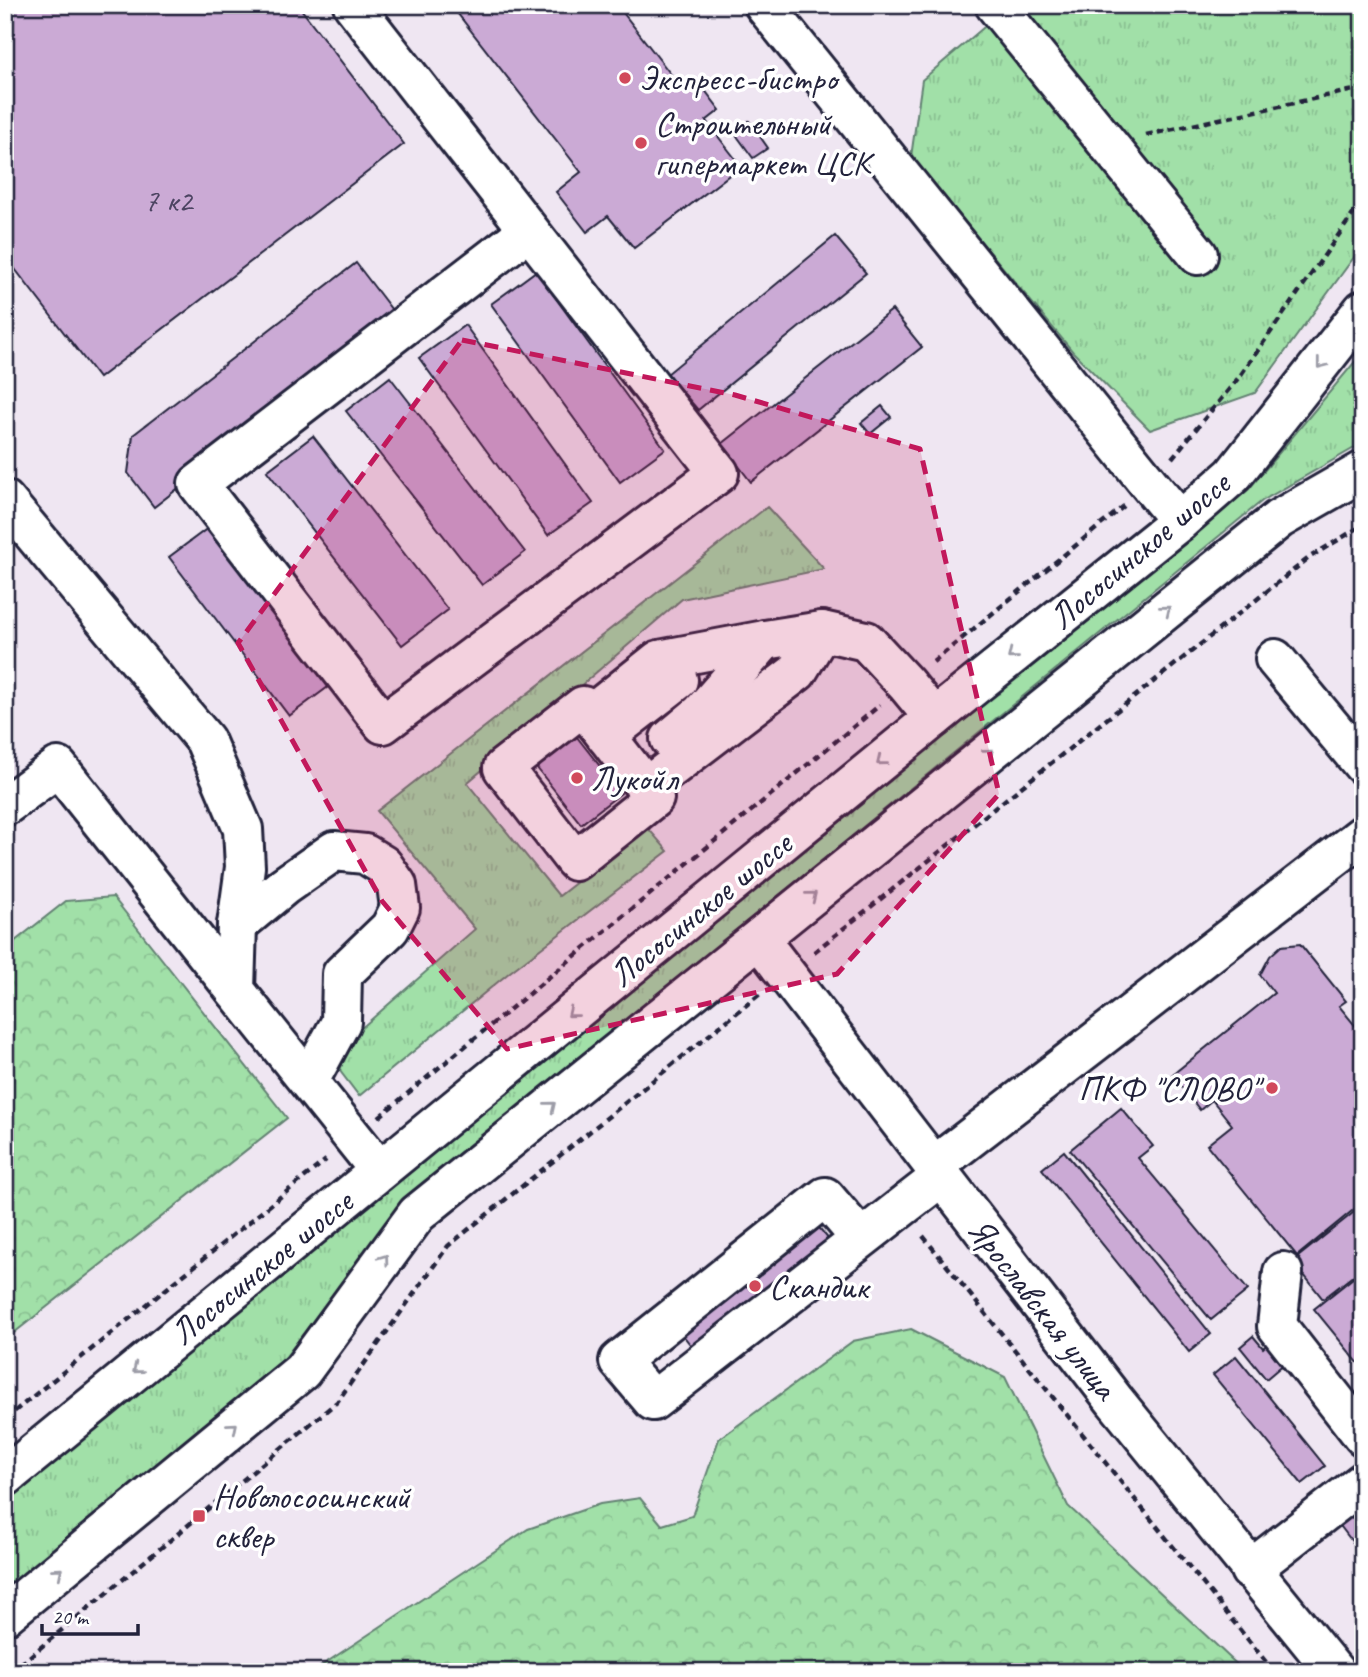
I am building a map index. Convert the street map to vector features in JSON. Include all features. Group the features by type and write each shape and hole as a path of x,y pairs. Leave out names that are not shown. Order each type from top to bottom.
{"street":[{"path":"353,5 529,230 719,473 383,724 198,484 529,230"},
{"path":"764,5 1180,521"},
{"path":"995,5 1198,254"},
{"name":"Лососинское шоссе","path":"5,1477 934,718 1180,521 1233,475 1363,310"},
{"name":"Лососинское шоссе","path":"5,1615 302,1371 417,1214 1279,519 1363,471"},
{"path":"5,500 205,740 243,828 245,867 237,925 235,990"},
{"path":"638,779 797,672 822,631"},
{"path":"598,726 659,660 822,631 866,641 934,718"},
{"path":"638,779 765,640"},
{"path":"1275,659 1363,765"},
{"path":"583,706 598,726 654,798 575,861 503,768 583,706"},
{"path":"5,806 58,767 379,1170"},
{"path":"861,1239 825,1197 619,1361 653,1401 901,1208 938,1171 1363,835"},
{"path":"237,925 284,886 334,851 365,854 383,865 397,885 400,908 390,928 342,974 341,1022 309,1082"},
{"name":"Ярославская улица","path":"759,939 1115,1401 1335,1672"},
{"path":"1283,1272 1277,1326 1363,1436"},
{"path":"1250,1570 1363,1482"}],"path":[{"path":"1107,143 1363,88"},
{"path":"5,1419 354,1138 1150,485 1240,376 1363,200"},
{"path":"11,1672 337,1402 447,1245 1310,557 1363,525"},
{"path":"901,1208 1274,1672"}],"highlighted area":[{"path":"462,340 735,395 920,449 999,794 837,974 507,1049 382,901 238,643"}],"green space":[{"path":"1010,5 1363,5 1363,239 1357,253 1255,393 1150,430 1073,352 911,157 922,80"},
{"path":"1363,352 1363,443 1262,501 403,1203 284,1359 5,1593 5,1495 1249,489"},
{"path":"767,507 824,569 682,599 467,783 559,896 647,827 668,851 510,972 359,1096 340,1071 350,1038 475,929 377,811"},
{"path":"113,897 287,1118 5,1340 5,949 66,901"},
{"path":"911,1329 1005,1377 1068,1506 1245,1672 315,1672 528,1529 600,1504 640,1498 662,1525 692,1516 719,1439 853,1341"}],"building":[{"path":"5,5 298,5 404,144 99,378 5,256"},
{"name":"Строительный гипермаркет ЦСК","path":"451,5 617,5 683,90 697,80 720,110 706,121 741,166 634,248 608,216 587,232 556,192 581,172"},
{"path":"749,121 768,148 753,158 734,132"},
{"path":"835,236 866,273 698,410 667,374"},
{"path":"356,263 398,318 154,507 128,473 133,435"},
{"path":"536,271 665,449 620,482 491,304"},
{"path":"892,310 922,347 751,482 722,444"},
{"path":"465,325 593,503 548,535 419,358"},
{"path":"390,377 525,552 482,585 346,411"},
{"path":"882,406 891,417 870,434 861,423"},
{"path":"313,436 448,610 402,645 267,471"},
{"path":"212,525 332,684 289,716 169,557"},
{"name":"Лукойл","path":"573,732 621,793 581,824 533,763"},
{"name":"ПКФ \"СЛОВО\"","path":"1300,944 1346,1001 1339,1006 1363,1035 1363,1202 1297,1256 1207,1145 1232,1125 1212,1100 1200,1110 1172,1075 1274,993 1260,975 1270,956 1281,946"},
{"name":"ПКФ \"СЛОВО\"","path":"1121,1108 1153,1146 1138,1158 1248,1290 1211,1320 1070,1150"},
{"path":"1064,1151 1211,1334 1189,1352 1042,1169"},
{"path":"1363,1205 1363,1268 1323,1299 1293,1261"},
{"name":"Скандик","path":"813,1220 834,1246 697,1353 675,1325"},
{"path":"1363,1270 1363,1369 1314,1309"},
{"path":"1253,1336 1263,1348 1274,1338 1291,1358 1266,1379 1240,1347"},
{"path":"1236,1356 1325,1466 1302,1484 1213,1375"},
{"path":"1363,1506 1363,1556 1335,1519"}],"place":[{"name":"Экспресс-бистро","path":"625,78"},
{"name":"Строительный гипермаркет ЦСК","path":"641,143"},
{"name":"Лукойл","path":"577,778"},
{"name":"ПКФ \"СЛОВО\"","path":"1272,1088"},
{"name":"Скандик","path":"755,1286"},
{"name":"Новолососинский сквер","path":"199,1516"}]}
